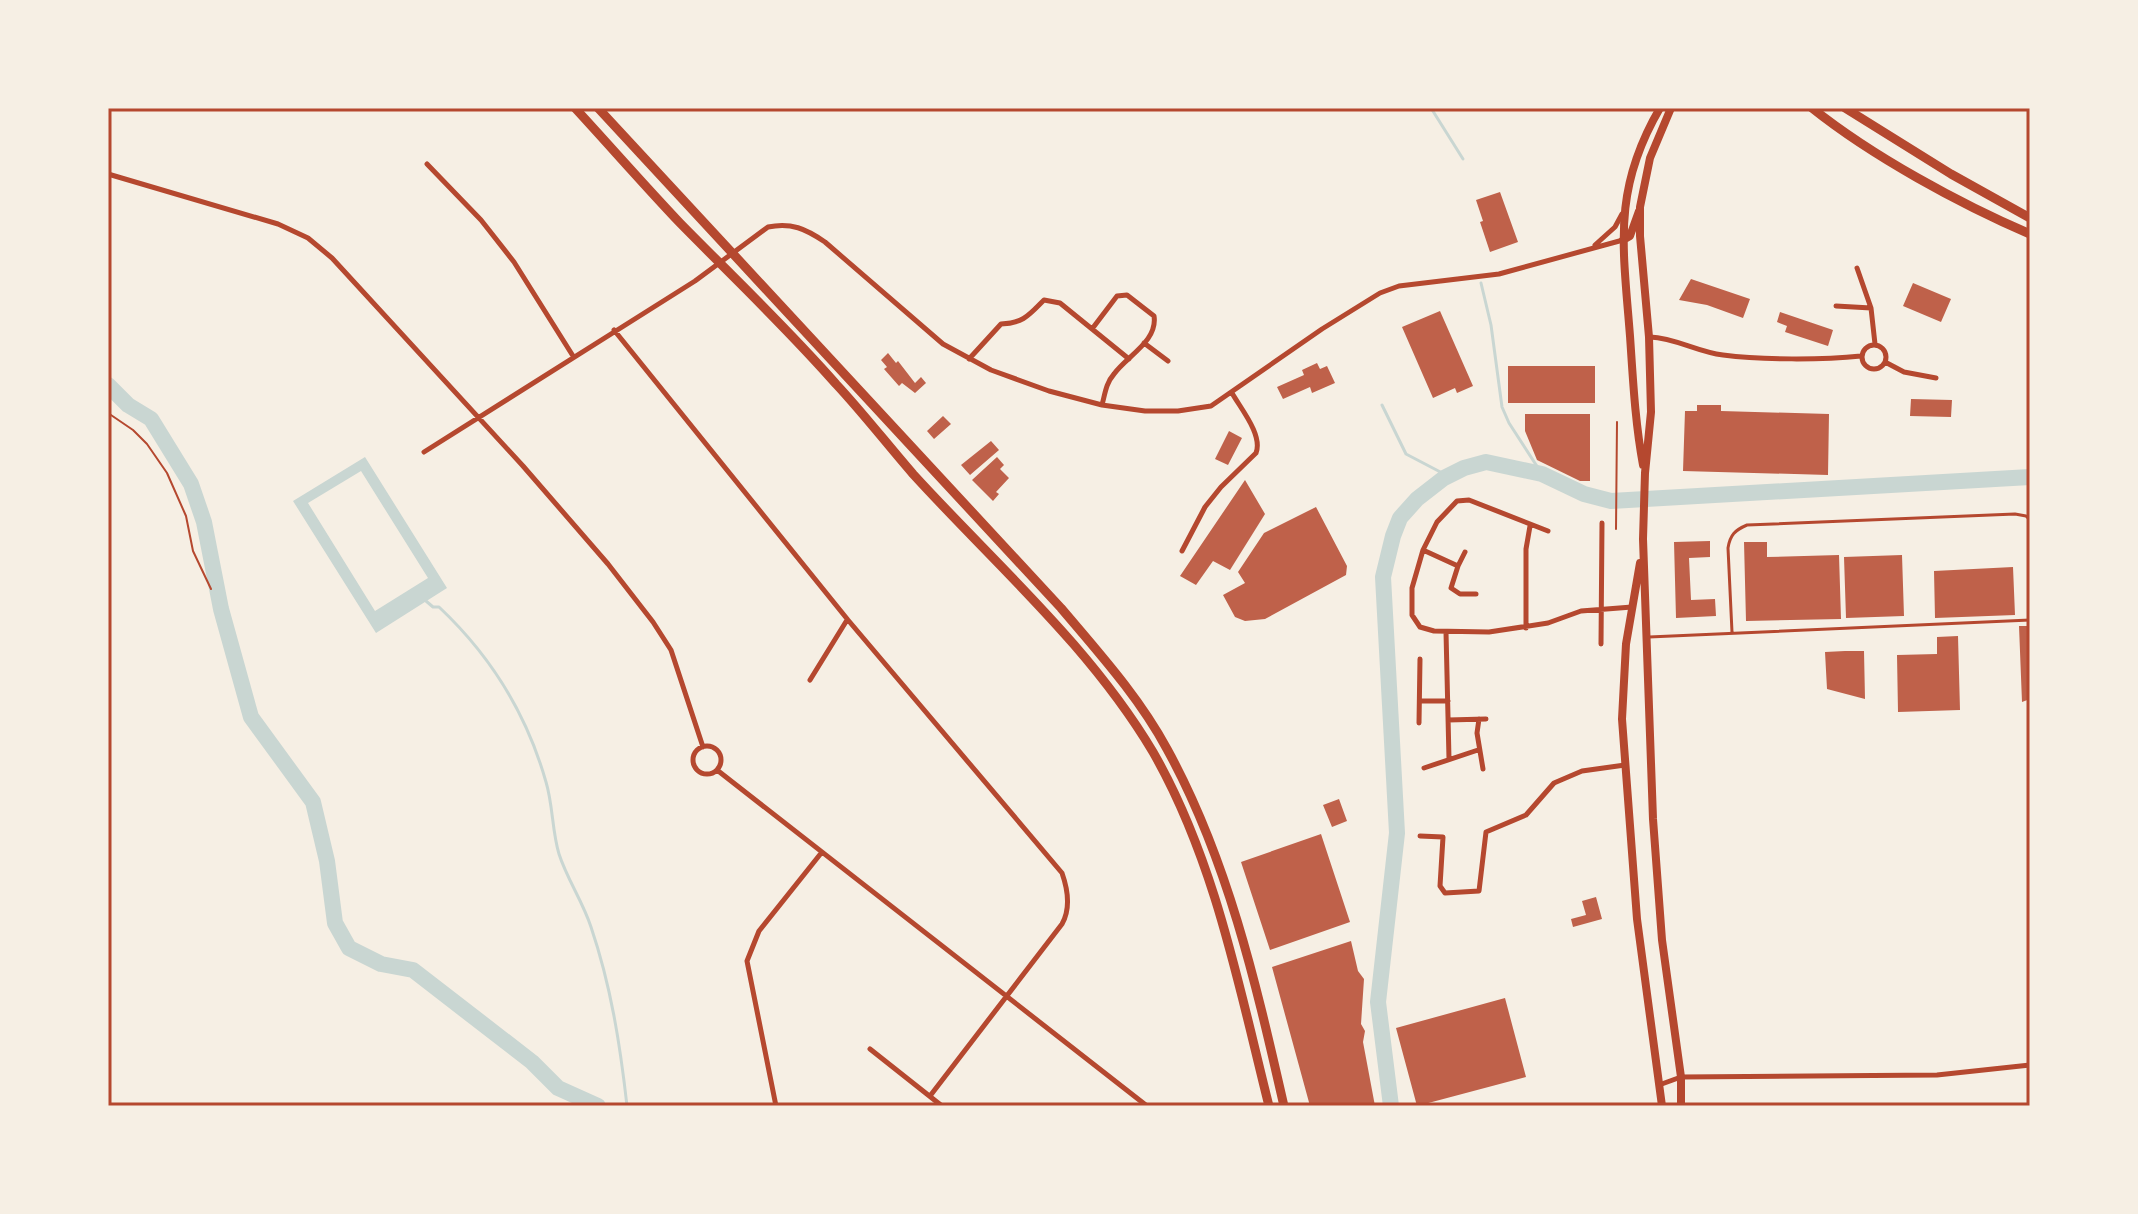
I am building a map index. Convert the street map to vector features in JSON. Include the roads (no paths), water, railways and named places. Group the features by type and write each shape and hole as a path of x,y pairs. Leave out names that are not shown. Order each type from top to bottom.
{"highway":[{"path":"575,108 836,383 913,473 1046,614 1101,678 1136,727 1153,753 1194,838 1222,922 1269,1106"},
{"path":"598,108 1061,608 1112,667 1153,726 1206,825 1238,922 1284,1106"},
{"path":"1812,108 1843,133 1928,182 2030,234"},
{"path":"1845,108 1951,174 2030,218"}],"main road":[{"path":"1645,473 1635,415 1623,212 1634,165 1647,129 1660,108"},
{"path":"1623,240 1630,236 1640,207 1650,158 1671,108"},
{"path":"1640,207 1651,412 1643,539 1645,640 1658,889 1681,1077 1681,1106"},
{"path":"1630,337 1649,337"},
{"path":"1643,539 1626,644 1622,719 1637,919 1662,1106"},
{"path":"1626,644 1645,640"}],"street":[{"path":"427,164 481,220 514,262 573,356"},
{"path":"108,174 278,224 308,238 332,258 523,466 608,564 653,622 671,650 703,747"},
{"path":"1595,246 1615,227 1623,212"},
{"path":"424,452 695,281 768,227 782,224 805,228 943,344 969,359 1018,381 1102,405 1145,411 1178,411 1211,406 1322,329 1380,293 1399,286 1530,266 1623,240"},
{"path":"1857,268 1871,308 1875,344 1884,351 1885,362"},
{"path":"1092,329 1117,296 1127,295 1154,316 1154,330 1113,374 1106,386 1102,405"},
{"path":"969,359 1001,324 1024,319 1044,300 1060,303 1129,359"},
{"path":"1836,306 1871,308"},
{"path":"614,330 848,620 1062,873 1067,893 1067,915 930,1096"},
{"path":"1649,337 1667,337 1720,355 1861,356"},
{"path":"1144,343 1168,361"},
{"path":"1861,356 1866,347 1875,344"},
{"path":"1861,356 1867,367 1874,369 1885,362"},
{"path":"1885,362 1904,372 1936,378"},
{"path":"1182,551 1205,507 1256,453 1258,447 1253,431 1232,393"},
{"path":"1548,531 1469,500 1457,501 1437,522 1423,550 1412,588 1412,615 1420,627 1446,632 1489,632 1548,623 1581,611 1633,607"},
{"path":"1601,644 1602,523"},
{"path":"1526,628 1526,549 1530,526"},
{"path":"1423,550 1458,566"},
{"path":"1465,552 1451,588 1460,594 1476,594"},
{"path":"810,680 848,620"},
{"path":"1446,632 1449,759"},
{"path":"1419,723 1420,659"},
{"path":"1421,701 1448,701"},
{"path":"1448,720 1482,719 1478,750 1483,769"},
{"path":"703,747 717,750 721,763 710,774 704,774 694,765 696,753 703,747"},
{"path":"1424,768 1478,750"},
{"path":"1420,836 1443,837 1440,886 1445,893 1479,891 1486,832 1526,815 1554,783 1582,771 1625,765"},
{"path":"717,770 1147,1106"},
{"path":"776,1106 747,961 759,931 822,852"},
{"path":"870,1049 942,1106"},
{"path":"1659,1085 1681,1077 1937,1075 2030,1065"}],"lane":[{"path":"1732,632 1728,548 1730,537 1747,525 2015,514 2030,520"},
{"path":"1645,640 1732,632 2030,620"}],"waterway":[{"path":"1431,108 1463,159"},
{"path":"1481,283 1491,325 1502,407 1542,474"},
{"path":"108,385 128,405 151,419 191,484 204,522 221,609 251,717 313,802 327,861 335,923 349,948 381,964 413,970 532,1062 558,1088 598,1106"},
{"path":"1382,405 1406,454 1448,476"},
{"path":"1391,1106 1378,1002 1397,833 1383,577 1400,518 1417,499 1444,478 1486,462 1542,474 1584,494 1611,501 2030,477"},
{"path":"426,601 433,607 439,607 475,645 517,710 538,757 548,791 559,854 588,918 604,971 618,1038 627,1106"}]}
